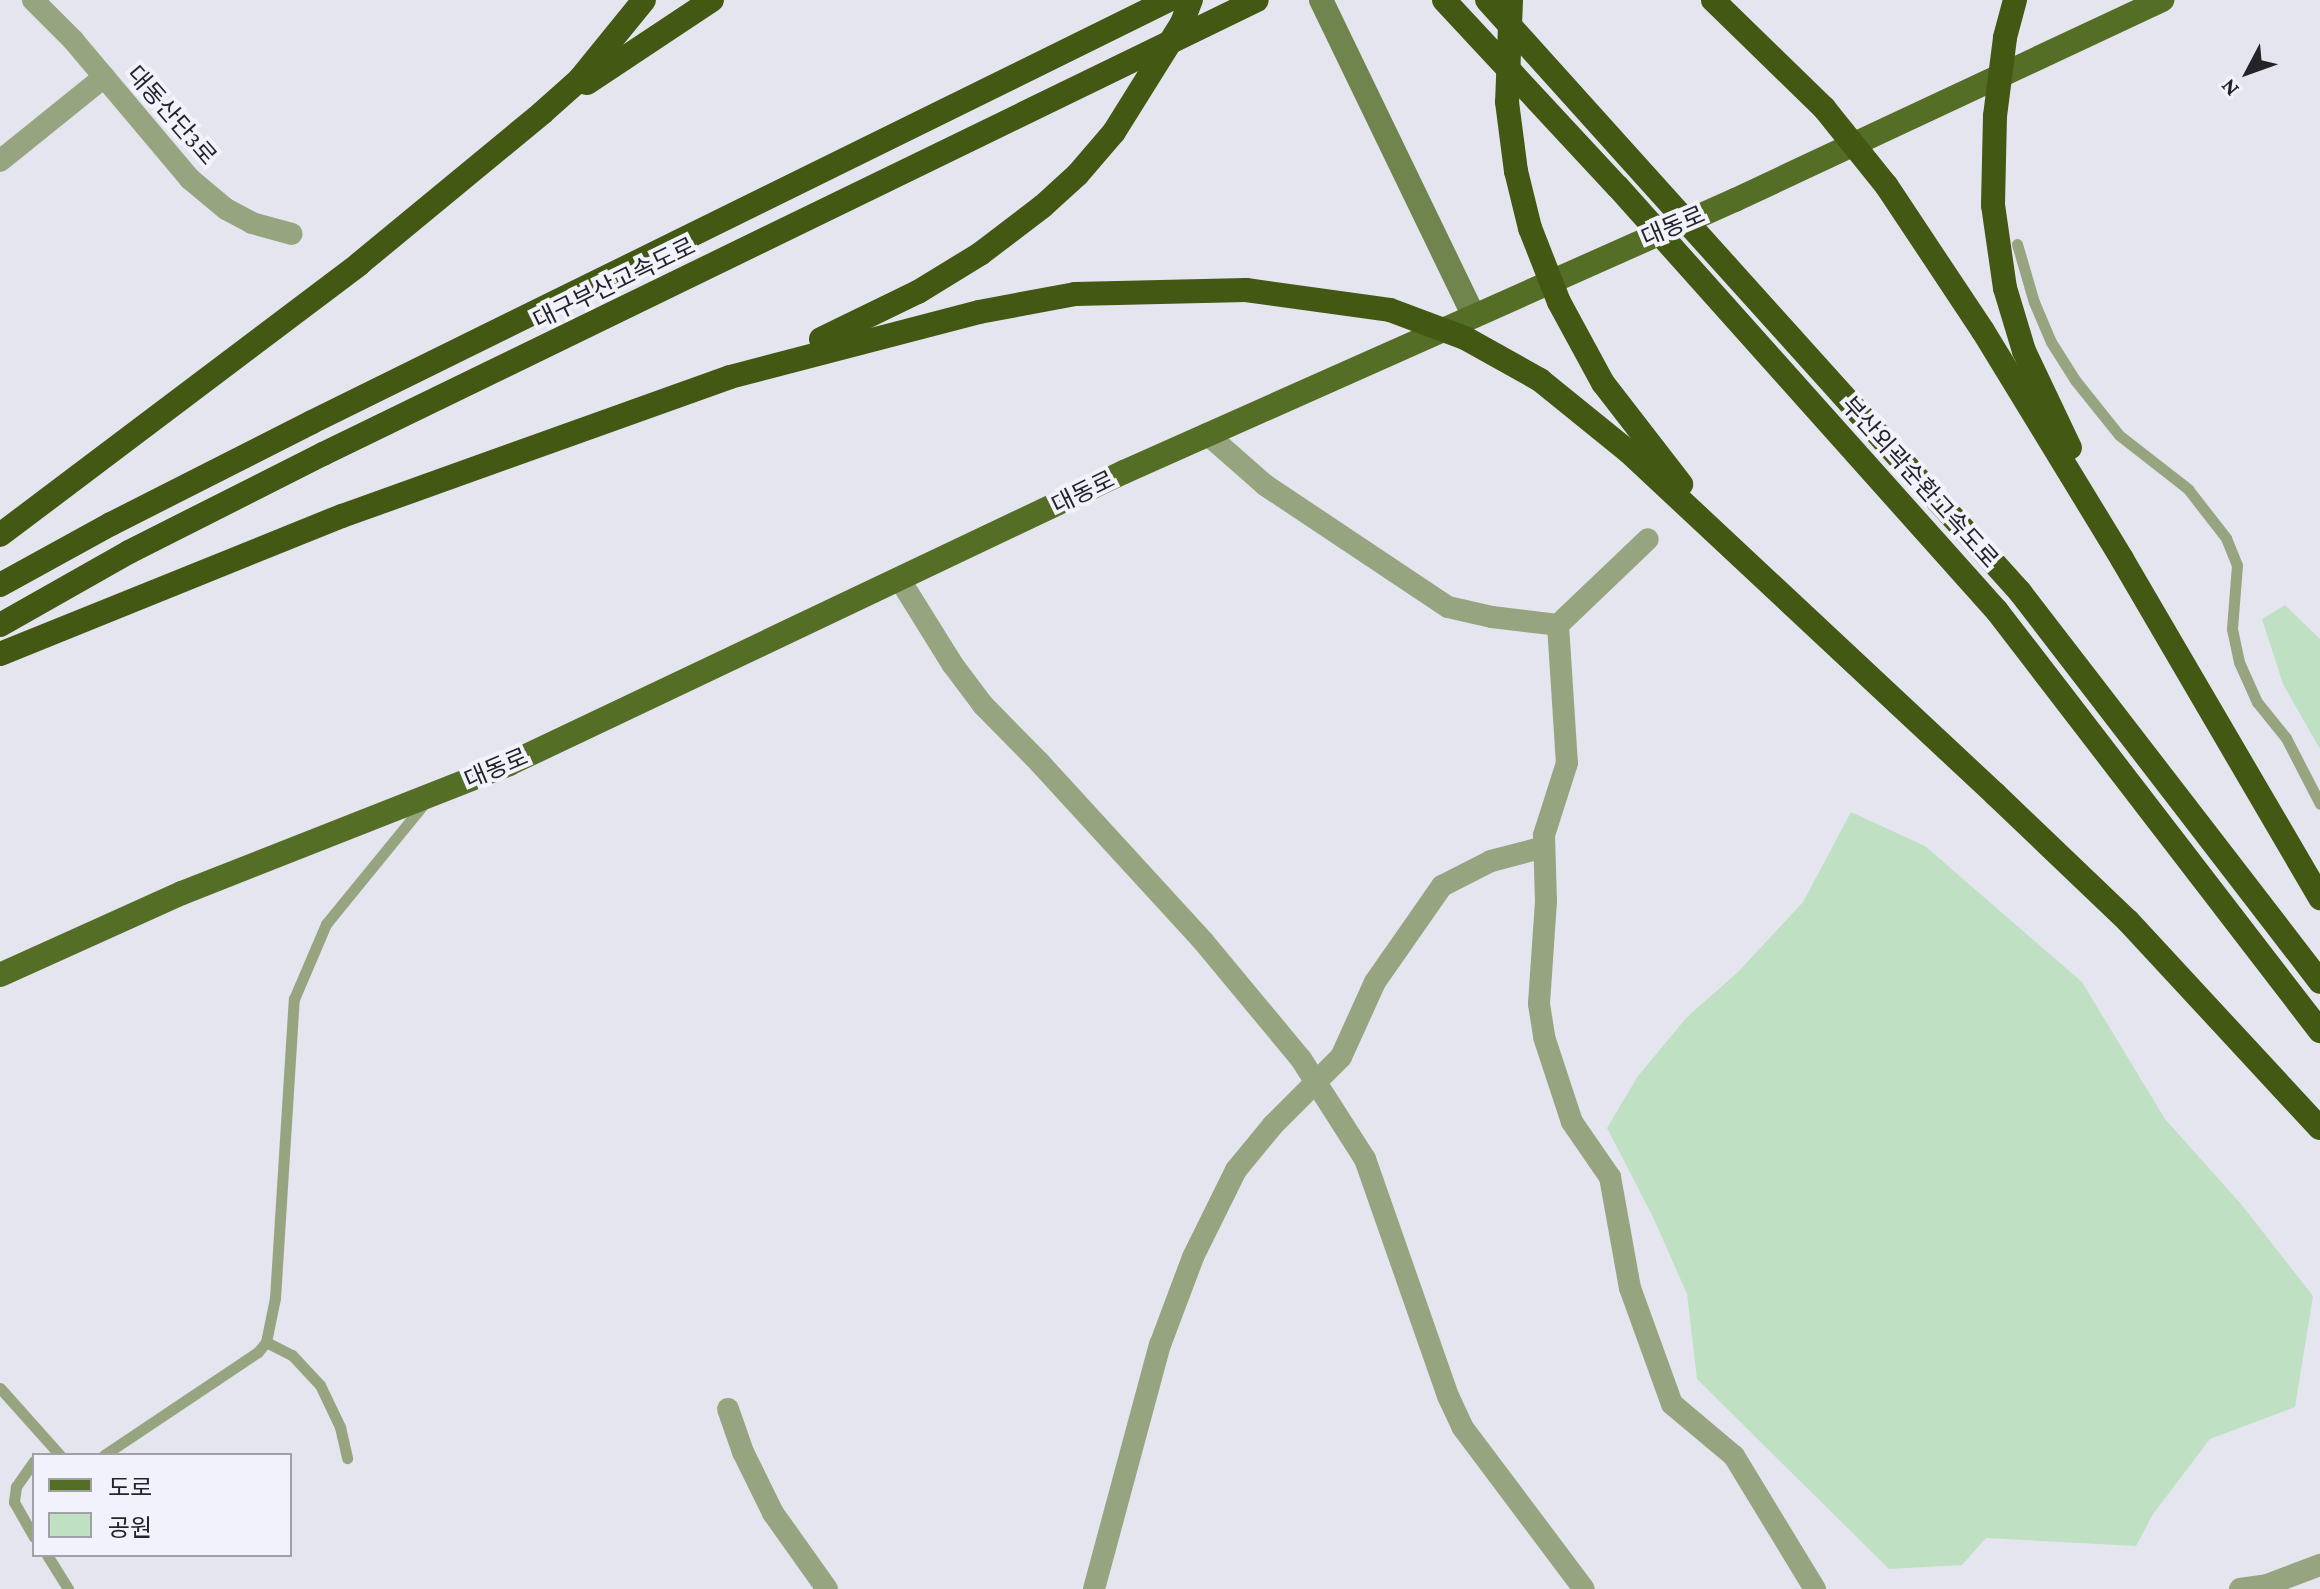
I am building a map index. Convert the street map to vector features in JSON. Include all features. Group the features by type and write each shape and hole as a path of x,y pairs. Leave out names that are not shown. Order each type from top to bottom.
{"highway":[{"path":"0,535 359,264 542,113 579,80 644,0"},
{"path":"542,113 712,0"},
{"name":"대구부산고속도로","path":"0,585 111,524 353,401 1169,0"},
{"path":"0,654 342,516 730,377 918,292 980,254 1043,206 1078,174 1114,132 1175,35 1191,0"},
{"name":"대구부산고속도로","path":"0,625 129,552 295,468 1257,0"},
{"name":"부산외곽순환고속도로","path":"1444,0 1618,187 1997,611 2320,1031"},
{"name":"부산외곽순환고속도로","path":"1487,0 2020,592 2320,982"},
{"path":"1511,0 1507,102 1519,185 1530,228 1559,302 1603,383 1690,496 2128,921 2320,1128"},
{"path":"1713,0 1824,108 1886,185 1983,331 2149,603 2320,898"},
{"path":"2015,0 2005,38 1995,116 1993,205 2005,288 2024,351 2122,559"},
{"path":"730,377 979,312 1075,294 1246,290 1390,310 1465,338 1540,380 1629,452 1915,717"}],"main road":[{"name":"대동로","path":"0,975 182,893 509,764 1207,434 1844,150 2162,0"}],"street":[{"name":"대동산단3로","path":"33,0 104,77 190,179 226,209 252,223 292,234"},
{"path":"1321,0 1474,316"},
{"path":"0,161 104,77"},
{"path":"1207,434 1265,485 1448,607 1492,617 1558,625"},
{"path":"1558,625 1648,539"},
{"path":"900,580 953,665 983,705 1203,941 1285,1038 1318,1084 1365,1159 1448,1396 1463,1428 1584,1589"},
{"path":"1558,625 1567,763 1544,847 1546,901 1539,1004 1544,1037 1572,1122 1610,1177 1617,1200 1630,1288 1658,1373 1672,1404 1681,1415 1734,1456 1750,1479 1777,1532 1815,1589"},
{"path":"1094,1589 1160,1345 1193,1257 1236,1170 1273,1125 1318,1084 1353,1036 1381,973 1442,886 1491,861 1544,847"},
{"path":"728,1409 743,1452 773,1513 827,1589"},
{"path":"2240,1589 2267,1585 2320,1565"}],"lane":[{"path":"2017,244 2039,315 2075,380 2119,435 2188,489 2226,538 2237,565 2232,629 2239,662 2257,702 2286,738 2320,804"},
{"path":"107,1453 258,1352 266,1342 275,1298 292,1019 297,990 326,924 382,851 433,794"},
{"path":"266,1342 292,1355 320,1385 340,1427 347,1458"},
{"path":"0,1388 58,1453"},
{"path":"42,1453 49,1445"},
{"path":"32,1464 16,1487 14,1502 32,1534"},
{"path":"48,1557 68,1589"}],"green space":[{"path":"2285,605 2320,639 2320,749 2283,684 2262,619"},
{"path":"1851,812 1925,846 2082,982 2165,1119 2241,1204 2313,1296 2295,1407 2210,1439 2153,1514 2136,1546 1986,1538 1962,1565 1889,1569 1697,1379 1687,1294 1653,1217 1607,1128 1638,1076 1687,1017 1738,972 1803,902"}]}
